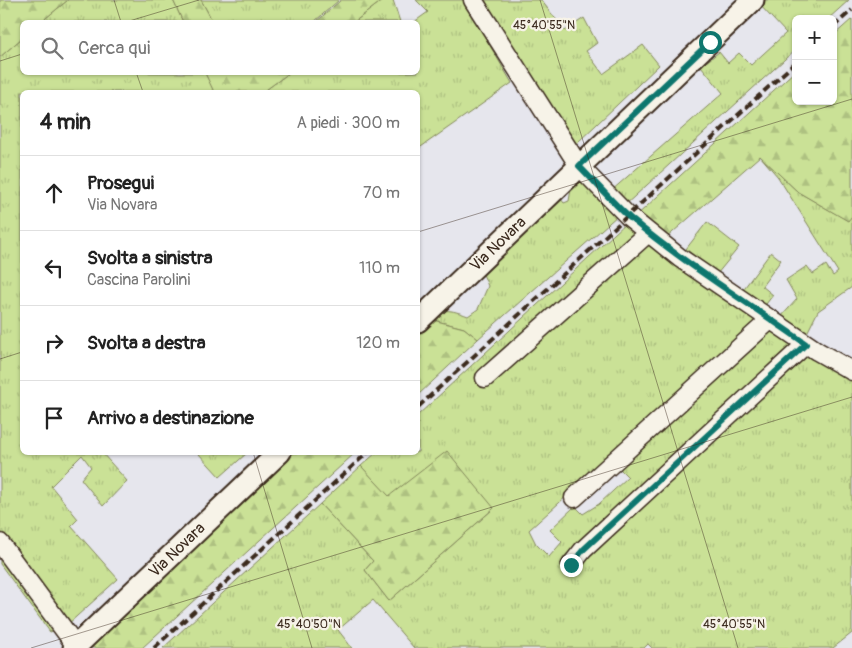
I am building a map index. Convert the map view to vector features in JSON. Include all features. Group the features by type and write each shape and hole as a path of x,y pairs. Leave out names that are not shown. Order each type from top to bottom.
{"main road":[{"name":"Via Novara","path":"420,319 753,0"},
{"name":"Via Novara","path":"75,647 274,455"}],"street":[{"path":"473,0 579,166 628,216 680,258 806,344 852,371"},
{"path":"485,378 648,233"},
{"path":"574,498 771,319"},
{"path":"571,565 583,550 806,344"},
{"path":"0,543 75,647"}],"green space":[{"path":"0,0 68,0 43,20 20,20 20,40 0,57"},
{"path":"68,0 173,0 182,20 43,20"},
{"path":"173,0 201,0 212,20 182,20"},
{"path":"201,0 339,0 316,20 212,20"},
{"path":"341,0 383,0 357,20 318,20"},
{"path":"383,0 393,0 399,20 357,20"},
{"path":"416,0 463,0 512,83 420,148 420,90 266,90 286,75 420,75 420,20 417,20 428,12"},
{"path":"481,0 541,0 565,31 584,18 597,43 586,51 603,74 643,45 659,65 577,143 572,145"},
{"path":"761,0 849,0 832,15 792,15 792,53 624,206 611,191 723,93 701,66 719,52 728,63 739,53 751,65 786,33 758,3"},
{"path":"852,19 852,216 848,221 798,192 760,156 665,239 635,217 792,74 792,105 837,105 837,32"},
{"path":"20,40 20,75 206,75 214,90 20,90 20,455 82,455 51,486 78,519 71,526 118,579 67,625 50,632 0,564 0,57"},
{"path":"206,75 286,75 266,90 213,90"},
{"path":"760,156 798,192 847,220 852,216 852,287 818,311 806,335 780,318 797,299 786,280 807,266 813,274 826,265 833,276 838,272 778,177"},
{"path":"583,180 618,215 478,339 464,328 425,318 441,311 456,312 468,316 478,309 488,286 480,267 557,194 564,203 569,201 571,189"},
{"path":"627,222 761,321 529,530 536,544 549,557 562,542 550,530 575,506 583,514 599,504 628,477 618,467 770,327 796,346 559,565 569,578 589,554 806,351 852,378 852,633 833,648 652,648 648,644 644,648 414,648 373,600 338,630 352,648 163,648 320,504 373,561 365,570 389,601 493,509 388,496 361,466 374,455 420,455 420,413"},
{"path":"707,222 739,247 717,274 686,249"},
{"path":"771,252 781,260 762,286 773,295 763,308 742,291"},
{"path":"425,318 464,328 478,339 420,393 420,323"},
{"path":"447,451 494,508 389,601 365,570 373,561 320,504 361,466 389,496"},
{"path":"82,455 104,455 127,481 103,506 81,479 91,467"},
{"path":"200,455 245,455 220,477"},
{"path":"282,455 353,455 142,648 82,648"}],"railway":[{"path":"837,23 852,10"},
{"path":"420,405 792,66"},
{"path":"154,648 365,455"}],"route":[{"path":"571,565 583,550 806,344 680,258 648,233 628,216 579,166 710,42"}]}
